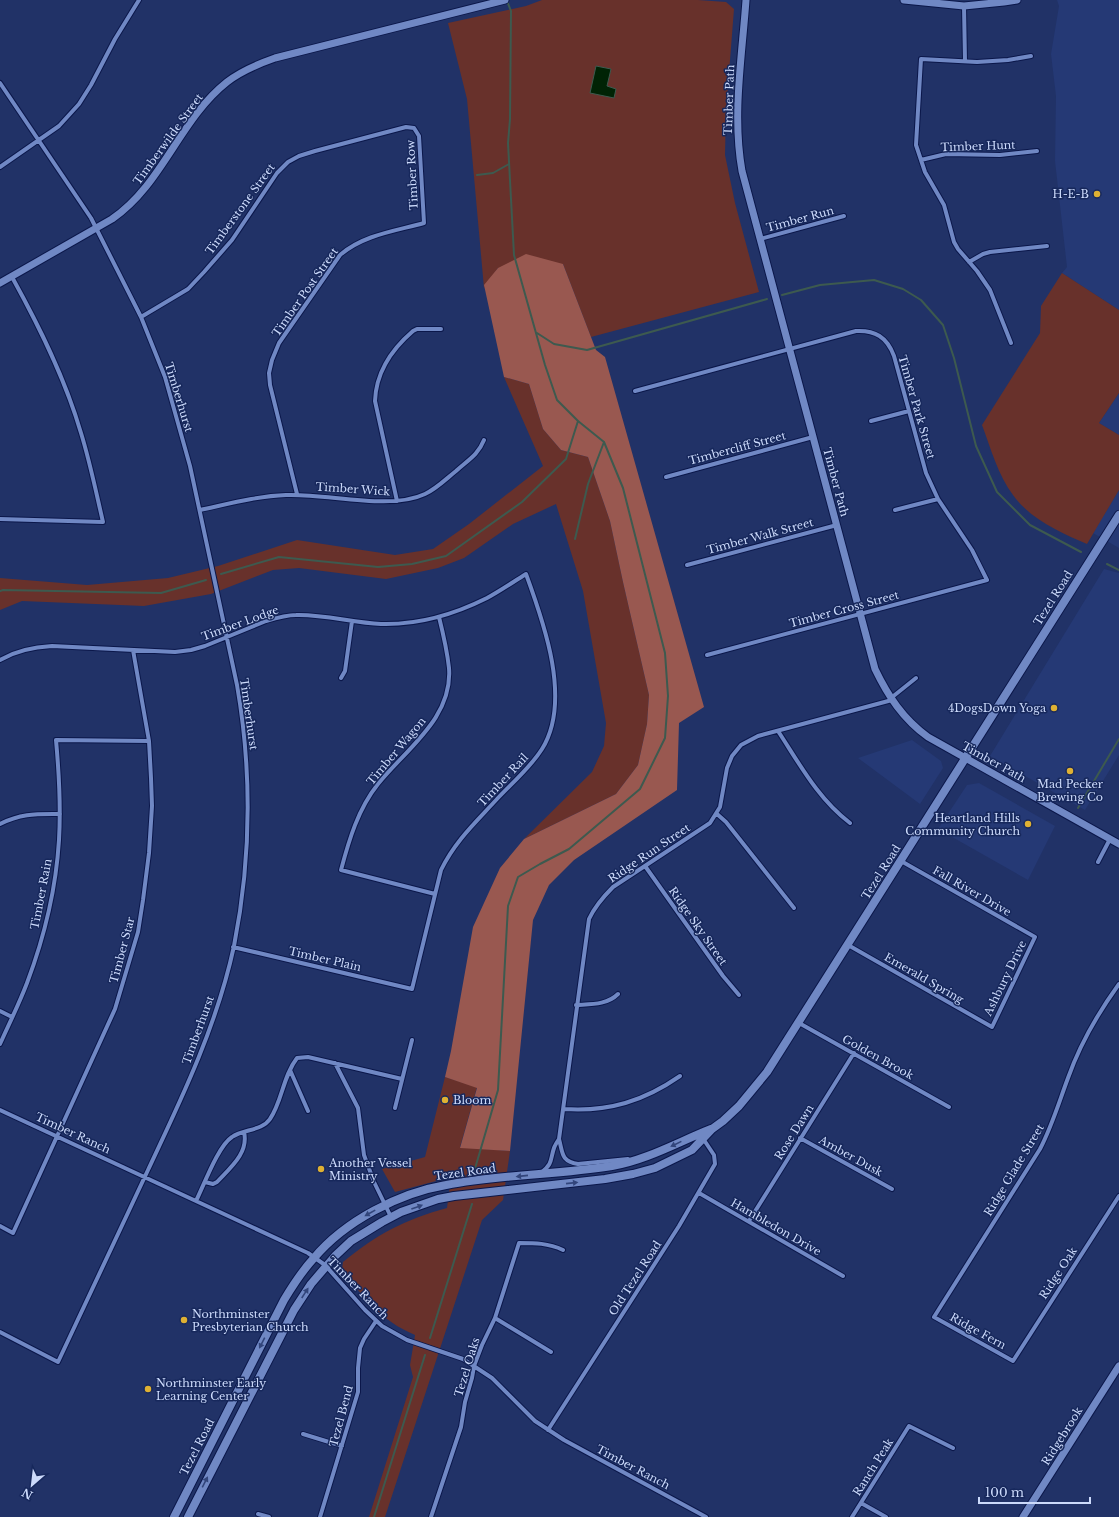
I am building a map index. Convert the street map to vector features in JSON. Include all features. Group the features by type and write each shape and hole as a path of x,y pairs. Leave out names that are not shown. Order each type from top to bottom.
{"main road":[{"name":"Tezel Road","path":"174,1517 284,1300 297,1279 314,1257 343,1232 364,1217 394,1200 422,1191 446,1185 612,1166 662,1151 702,1136 728,1116 757,1086 848,945 1119,515"},
{"name":"Tezel Road","path":"188,1517 285,1326 311,1284 325,1265 351,1241 391,1217 417,1206 454,1196 605,1179 655,1168 692,1150 702,1136"}],"street":[{"path":"0,167 59,126 79,104 91,85 122,27 139,0"},
{"name":"Timberwilde Street","path":"0,283 121,213 142,193 197,114 216,92 236,75 249,68 275,58 505,0"},
{"name":"Timber Path","path":"746,0 737,113 738,149 742,171 875,669 891,699 904,717 920,731 965,759 1119,844"},
{"path":"904,0 964,6 1017,0"},
{"path":"964,6 965,61"},
{"path":"1012,343 990,290 978,271 958,249 954,242 944,205 925,172 916,145 921,59 990,62 1031,56"},
{"name":"Timberhurst","path":"0,83 91,218 141,317 165,377 190,466 227,637 243,719 247,773 247,832 242,896 233,947 225,980 198,1060 58,1362 0,1332"},
{"name":"Timberstone Street","path":"141,317 188,289 232,240 277,173 288,162 299,156 315,151 406,127 414,128"},
{"name":"Timber Row","path":"414,128 419,136 424,224"},
{"name":"Timber Hunt","path":"921,160 946,154 1000,156 1037,151"},
{"name":"Timber Run","path":"760,239 844,216"},
{"name":"Timber Post Street","path":"297,494 270,385 269,373 272,360 279,343 340,255 360,241 424,224"},
{"path":"969,262 983,254 990,252 1047,246"},
{"path":"0,519 103,522 81,432 61,377 34,317 12,277"},
{"path":"397,501 375,401 377,384 388,358 413,331 417,329 441,329"},
{"name":"Timber Park Street","path":"635,391 856,331 867,331 876,334 887,342 892,349 926,473 938,499 972,550 987,580"},
{"path":"871,421 909,411"},
{"name":"Timbercliff Street","path":"666,477 813,437"},
{"name":"Timber Wick","path":"200,510 263,497 297,494 378,501 397,501 414,498 435,488 479,452 484,440"},
{"path":"895,510 938,499"},
{"name":"Timber Walk Street","path":"688,565 836,525"},
{"name":"Timber Lodge","path":"0,660 16,652 33,647 52,646 168,653 186,651 205,646 266,620 295,614 381,624 403,623 438,617 487,598 526,574"},
{"name":"Timber Rail","path":"412,989 441,870 451,851 458,841 536,757 547,740 553,722 556,702 550,656 535,598 526,574"},
{"name":"Timber Cross Street","path":"707,655 987,580"},
{"name":"Timber Wagon","path":"435,894 341,870 350,837 358,817 368,799 377,785 432,724 443,705 448,685 449,668 446,646 438,617"},
{"path":"341,678 345,671 352,621"},
{"name":"Timber Star","path":"0,1226 13,1233 115,1009 138,932 144,900 150,846 152,806 148,741 133,650"},
{"path":"891,699 916,678"},
{"name":"Ridge Run Street","path":"540,1174 549,1167 552,1161 554,1149 559,1139 564,1110 576,1005 589,919 602,897 613,887 710,822 717,814 722,798 727,768 732,756 741,745 758,736 891,699"},
{"path":"778,731 822,797 834,810 850,823"},
{"name":"Timber Rain","path":"0,1044 27,984 36,959 50,906 56,868 60,814 56,740 148,741"},
{"path":"0,824 22,814 60,814"},
{"path":"717,814 726,822 794,908"},
{"path":"1098,862 1110,839"},
{"name":"Fall River Drive","path":"901,861 1035,937"},
{"name":"Ridge Sky Street","path":"645,866 723,976 739,995"},
{"name":"Ashbury Drive","path":"992,1027 1035,937"},
{"name":"Emerald Spring","path":"848,945 992,1027"},
{"name":"Timber Plain","path":"233,947 412,989"},
{"name":"Ridge Glade Street","path":"934,1317 1040,1149 1049,1131 1082,1043 1119,984"},
{"path":"576,1005 601,1003 614,998 618,994"},
{"path":"0,1010 12,1016"},
{"name":"Golden Brook","path":"799,1022 949,1107"},
{"path":"395,1108 412,1040"},
{"name":"Rose Dawn","path":"749,1221 854,1053"},
{"path":"196,1201 220,1150 226,1142 237,1134 259,1127 270,1120 290,1070 297,1058 304,1056 402,1080"},
{"path":"336,1063 358,1108 364,1155 384,1206 391,1217"},
{"path":"290,1070 308,1111"},
{"path":"564,1110 598,1109 621,1105 650,1094 680,1076"},
{"name":"Timber Ranch","path":"0,1110 294,1246 314,1257 325,1265 376,1321 393,1333 408,1340 453,1355 474,1366 492,1378 535,1421 548,1430 706,1517"},
{"path":"206,1182 213,1184 217,1182 240,1156 244,1148 244,1132"},
{"name":"Old Tezel Road","path":"548,1430 699,1193 715,1164 714,1155 702,1136"},
{"name":"Amber Dusk","path":"800,1138 892,1189"},
{"name":"Ridge Run Street","path":"559,1139 563,1156 566,1160 578,1164 641,1158"},
{"name":"Hambledon Drive","path":"699,1193 843,1276"},
{"name":"Ridge Oak","path":"1013,1361 1119,1196"},
{"name":"Tezel Oaks","path":"431,1517 461,1426 474,1366 484,1340 495,1318 519,1243 538,1242 552,1245 563,1250"},
{"name":"Ridge Fern","path":"934,1317 1013,1361"},
{"path":"495,1318 551,1352"},
{"name":"Tezel Bend","path":"320,1517 358,1392 360,1348 376,1321"},
{"name":"Ridgebrook","path":"1023,1517 1119,1366"},
{"name":"Ranch Peak","path":"852,1517 909,1426 953,1448"},
{"path":"303,1434 342,1446"},
{"path":"861,1503 886,1517"},
{"path":"258,1514 269,1517"}],"shaded area":[{"path":"542,0 698,0 726,2 734,9 726,111 725,155 735,203 759,292 591,337 563,264 498,268 484,288 467,99 448,23 526,6"},
{"path":"1057,0 1119,0 1119,310 1062,273 1067,267 1055,161 1056,96 1051,54 1059,6"},
{"path":"596,66 611,69 607,86 616,89 614,98 590,93"},
{"path":"526,254 563,264 596,350 605,357 704,707 679,723 677,790 574,860 549,885 533,920 510,1151 460,1148 477,1088 445,1077 473,927 500,868 524,839 616,794 638,765 647,724 649,695 610,521 588,457 561,450 543,429 529,384 504,377 484,285 498,268"},
{"path":"1062,273 1119,310 1119,393 1099,423 1119,435 1119,490 1087,544 1047,524 1020,504 1003,479 995,462 982,425 1040,333 1041,306"},
{"path":"504,377 529,384 543,429 561,450 588,457 610,521 649,695 647,724 638,765 616,794 524,839 592,772 604,746 606,723 583,591 556,504 513,524 464,558 438,568 386,579 299,568 273,570 211,594 144,606 22,601 0,610 0,578 87,585 168,578 218,566 297,540 395,555 433,549 469,524 543,466"},
{"path":"1119,393 1119,435 1099,423"},
{"path":"1119,490 1119,548 1093,533"},
{"path":"1104,569 1119,573 1119,755 1085,810 990,756"},
{"path":"912,740 941,761 943,768 920,804 858,758"},
{"path":"979,783 1055,826 1028,880 938,829 967,785"},
{"path":"445,1077 477,1087 460,1147 510,1151 503,1200 482,1220 385,1517 369,1517 413,1377 410,1365 415,1335 392,1323 374,1308 342,1270 343,1262 368,1243 392,1229 417,1218 447,1208 451,1177 395,1192 382,1169 425,1157"}],"waterway":[{"path":"474,1172 498,1090 508,906 518,877 569,849 640,789 665,738 668,696 665,653 623,488 604,442 578,421 557,400 545,365 514,255 508,143 510,119 511,11 507,1"},
{"path":"477,175 493,173 509,164"},
{"path":"782,295 820,285 874,280 903,289 921,300 943,325 954,358 976,446 997,492 1030,525 1081,552"},
{"path":"537,333 554,344 587,350 767,299"},
{"path":"221,574 279,557 378,567 412,564 446,556 522,502 566,459 578,421"},
{"path":"575,539 588,484 604,442"},
{"path":"1107,564 1119,570"},
{"path":"0,591 161,593 206,580"},
{"path":"1078,808 1119,739"},
{"path":"430,1338 472,1204"},
{"path":"374,1517 425,1355"}],"place":[{"name":"H-E-B","path":"1097,194"},
{"name":"4DogsDown Yoga","path":"1054,708"},
{"name":"Mad Pecker Brewing Co","path":"1070,771"},
{"name":"Heartland Hills Community Church","path":"1028,824"},
{"name":"Bloom","path":"445,1100"},
{"name":"Another Vessel Ministry","path":"321,1169"},
{"name":"Northminster Presbyterian Church","path":"184,1320"},
{"name":"Northminster Early Learning Center","path":"148,1389"}]}
